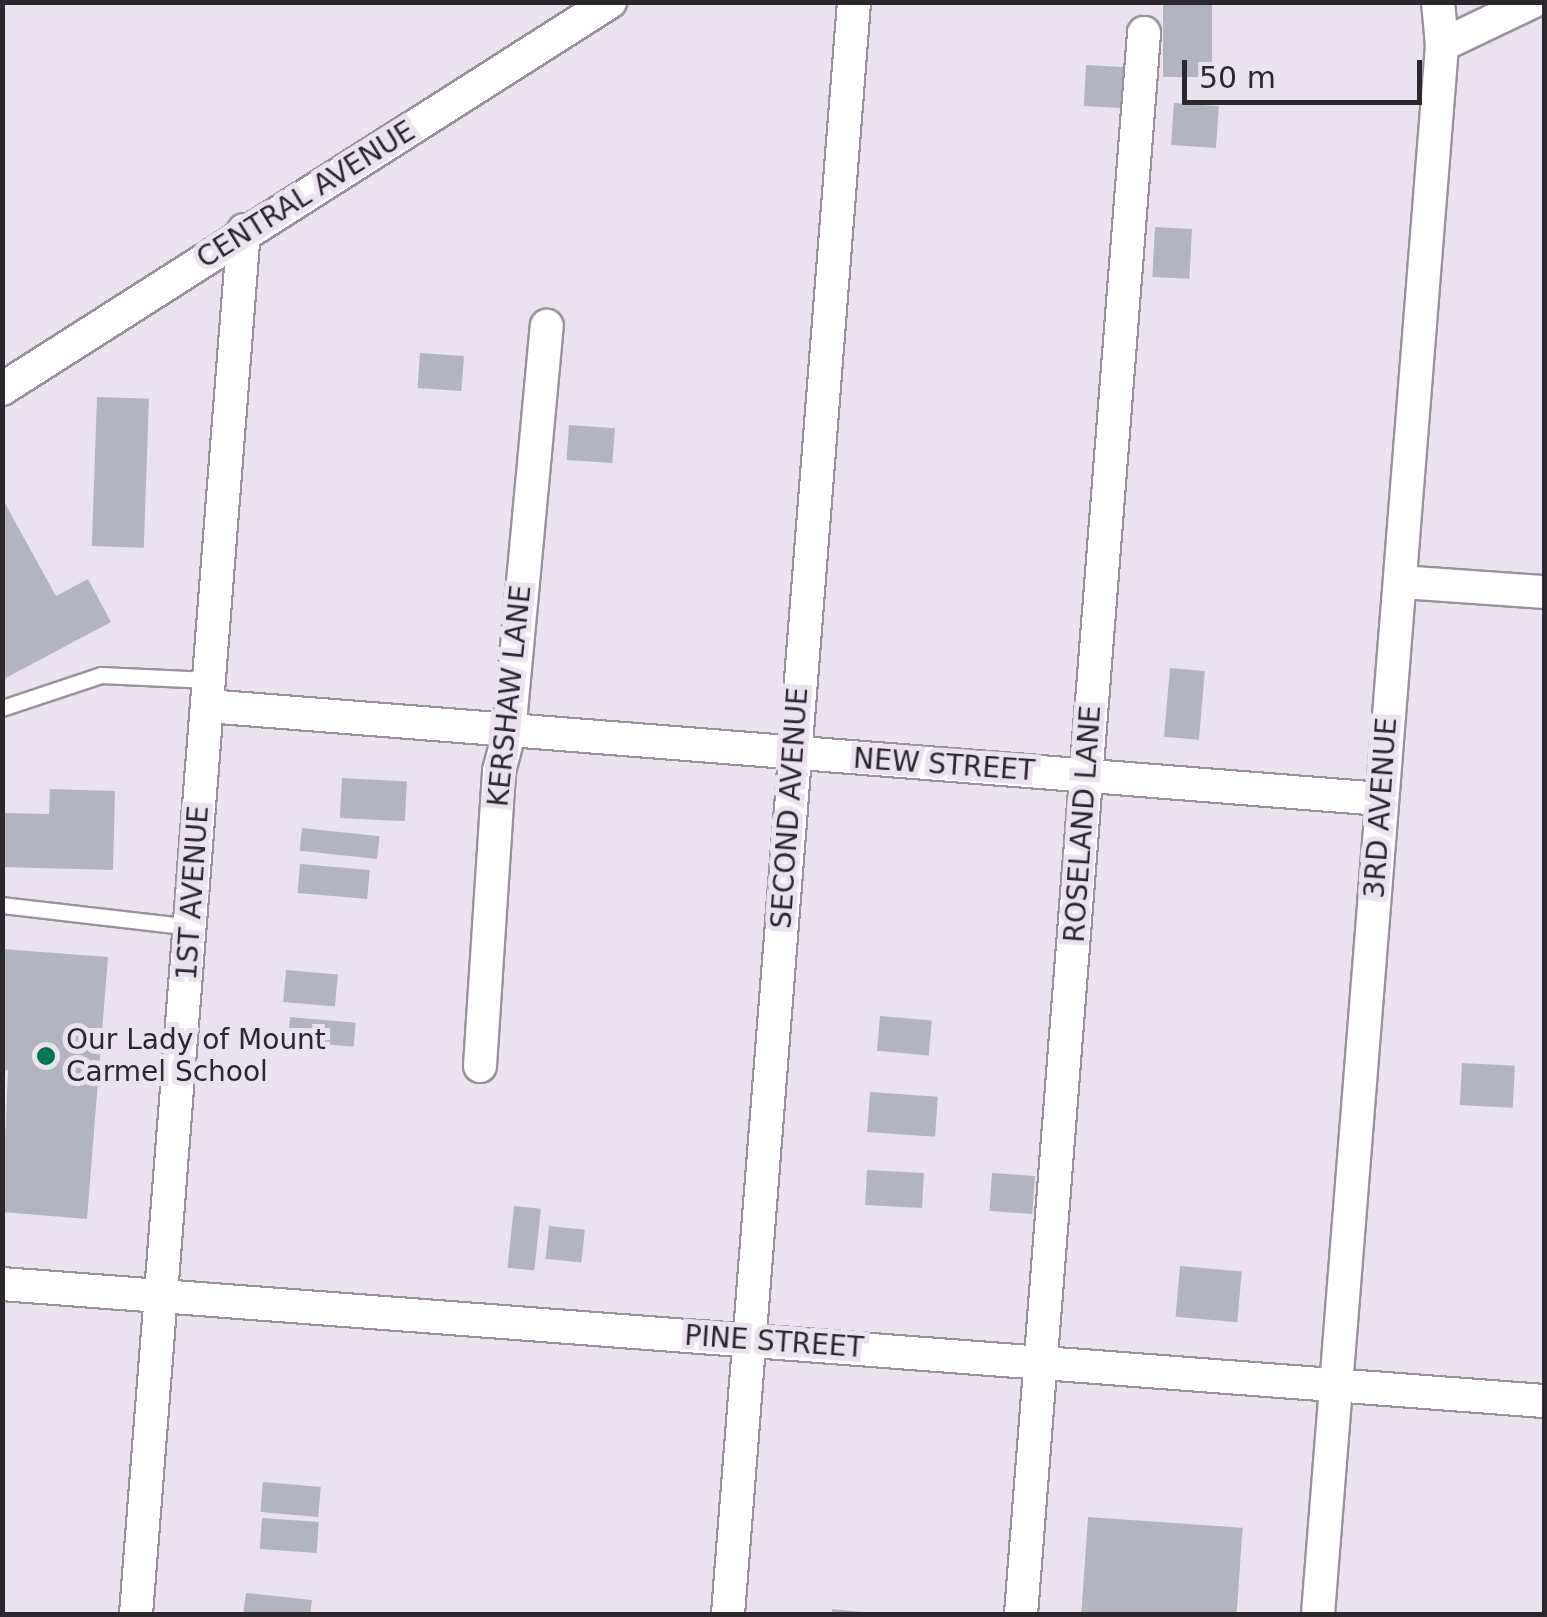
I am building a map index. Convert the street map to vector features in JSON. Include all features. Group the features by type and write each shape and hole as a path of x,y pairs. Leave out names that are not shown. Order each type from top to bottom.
{"street":[{"name":"CENTRAL AVENUE","path":"2,388 244,230 610,2"},
{"name":"SECOND AVENUE","path":"728,1614 854,2"},
{"name":"3RD AVENUE","path":"1318,1614 1442,45 1438,2"},
{"path":"1442,45 1532,2"},
{"name":"ROSELAND LANE","path":"1021,1614 1144,32"},
{"name":"1ST AVENUE","path":"136,1614 244,230"},
{"name":"KERSHAW LANE","path":"480,1066 499,771 509,733 547,326"},
{"path":"1401,582 1544,592"},
{"name":"NEW STREET","path":"208,693 509,733 1382,799"},
{"name":"PINE STREET","path":"2,1284 1544,1401"}],"lane":[{"path":"2,708 100,676 208,693"},
{"path":"2,905 191,927"}],"building":[{"path":"1163,2 1212,2 1212,77 1163,77"},
{"path":"1086,65 1128,67 1126,108 1084,106"},
{"path":"1174,103 1219,106 1216,148 1171,145"},
{"path":"1155,227 1192,229 1189,279 1152,277"},
{"path":"420,353 464,356 461,391 418,388"},
{"path":"97,397 149,399 144,548 92,546"},
{"path":"569,425 615,428 612,463 567,460"},
{"path":"2,498 56,596 88,579 111,622 2,680"},
{"path":"1170,668 1205,671 1199,740 1164,737"},
{"path":"342,778 407,781 405,821 340,818"},
{"path":"50,789 115,791 113,870 2,867 2,813 49,814"},
{"path":"302,828 380,836 377,859 300,851"},
{"path":"300,864 370,870 367,899 297,893"},
{"path":"2,949 108,957 87,1219 2,1212 8,1070 2,1070"},
{"path":"286,970 338,975 335,1006 283,1002"},
{"path":"880,1016 932,1021 929,1055 877,1051"},
{"path":"290,1017 356,1023 354,1047 288,1041"},
{"path":"1462,1063 1515,1066 1513,1108 1460,1105"},
{"path":"870,1092 938,1097 935,1137 867,1132"},
{"path":"867,1170 924,1173 922,1208 865,1205"},
{"path":"992,1173 1035,1176 1032,1214 989,1211"},
{"path":"514,1206 541,1209 534,1270 508,1268"},
{"path":"549,1226 585,1230 581,1263 546,1259"},
{"path":"1180,1266 1242,1271 1237,1322 1176,1317"},
{"path":"263,1482 321,1487 318,1517 260,1512"},
{"path":"1088,1517 1243,1528 1237,1614 1081,1614"},
{"path":"262,1518 319,1522 317,1553 260,1549"},
{"path":"246,1593 312,1600 310,1614 243,1614"},
{"path":"832,1609 862,1612 862,1614 832,1614"}],"place":[{"name":"Our Lady of Mount Carmel School","path":"46,1056"}]}
